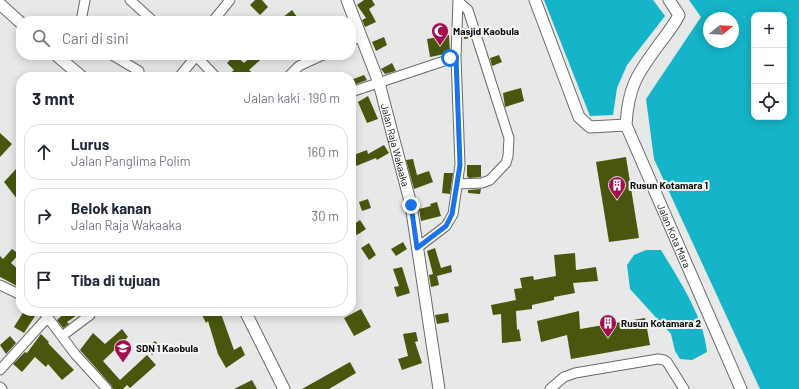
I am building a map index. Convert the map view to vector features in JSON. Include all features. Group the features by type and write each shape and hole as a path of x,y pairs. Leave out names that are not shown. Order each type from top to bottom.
{"street":[{"path":"82,16 85,0"},
{"path":"130,0 148,16"},
{"path":"217,16 230,0"},
{"name":"Jalan Raja Wakaaka","path":"347,0 351,16"},
{"path":"535,0 579,117 590,126 626,125"},
{"name":"Jalan Kota Mara","path":"669,0 679,15 639,71 629,93 626,125 741,389"},
{"path":"417,248 446,226 451,219 457,184 460,165 456,57 459,1"},
{"path":"457,184 482,183 490,180 506,163 508,138 468,10 459,1"},
{"path":"0,4 16,18"},
{"name":"Jalan Raja Wakaaka","path":"356,39 379,83 411,205 439,389"},
{"path":"356,90 456,57"},
{"path":"63,60 76,72"},
{"path":"121,60 139,70"},
{"path":"183,72 193,60"},
{"path":"200,60 211,72"},
{"path":"293,72 299,66 312,60"},
{"path":"0,285 16,293"},
{"path":"0,370 44,316"},
{"path":"46,316 107,389"},
{"path":"62,336 87,316"},
{"path":"248,316 284,389"},
{"path":"550,389 564,377 575,373 658,359 667,362 684,389"}],"water":[{"path":"544,0 653,0 665,16 627,65 617,88 613,115 590,116"},
{"path":"689,0 799,0 799,389 760,389 654,159 646,99 701,17"},
{"path":"646,250 661,250 683,286 696,312 705,339 707,352 692,360 680,359 675,351 671,334 630,289 627,265 634,255"}],"building":[{"path":"255,0 262,0 268,7 260,15 250,5"},
{"path":"364,0 372,0 375,5 369,9 376,22 365,27 362,20 366,18 357,5"},
{"path":"292,10 296,16 284,16"},
{"path":"468,28 471,38 464,39 463,29"},
{"name":"Masjid Kaobula","path":"449,35 450,53 430,57 427,39"},
{"path":"384,37 387,45 376,51 372,42"},
{"path":"499,55 502,62 492,66 490,58"},
{"path":"230,60 241,60 244,63 247,60 260,60 249,70 251,72 232,72 234,70 227,63"},
{"path":"392,63 396,71 385,74 381,69"},
{"path":"364,75 367,80 356,84 356,78"},
{"path":"521,88 524,101 505,107 503,93"},
{"path":"368,96 378,119 367,123 358,102"},
{"path":"0,133 12,144 0,157"},
{"path":"384,145 389,153 377,160 376,158 356,166 356,154 367,150 368,154"},
{"name":"Rusun Kotamara 1","path":"626,157 639,238 609,242 596,162"},
{"path":"413,159 417,175 429,171 433,182 414,189 406,160"},
{"path":"467,165 481,165 481,177 469,178 467,176"},
{"path":"16,169 16,198 4,182"},
{"path":"444,173 453,173 450,194 442,193"},
{"path":"481,189 480,194 468,193 468,190"},
{"path":"368,199 371,208 362,211 359,202"},
{"path":"437,202 441,216 421,221 419,209 431,206 430,204"},
{"path":"360,220 366,229 357,235 356,234 356,223"},
{"path":"403,242 407,249 396,256 391,249"},
{"path":"369,243 376,255 369,260 361,248"},
{"path":"435,248 441,268 451,265 452,272 437,276 439,285 431,287 429,275 433,274 427,251"},
{"path":"12,249 16,252 16,257 11,263 16,268 16,285 0,277 0,256 3,259"},
{"path":"575,253 576,270 596,267 598,281 573,283 575,293 554,297 554,300 532,305 532,309 516,311 517,330 519,329 521,341 502,343 501,314 493,315 491,305 516,300 514,289 522,288 520,278 533,276 534,280 556,276 554,255"},
{"path":"402,267 410,293 397,297 394,287 399,286 393,269"},
{"path":"361,309 371,327 354,336 344,318 348,316 356,316 356,312"},
{"name":"Rusun Kotamara 2","path":"579,311 580,329 645,318 650,345 571,359 567,335 541,342 537,321"},
{"path":"448,313 449,322 437,324 435,315"},
{"path":"21,316 35,316 24,333 14,327"},
{"path":"61,316 76,316 67,322 69,324 63,328 57,320"},
{"path":"202,316 222,316 234,350 241,346 245,355 226,368 218,354 208,321 206,323"},
{"path":"122,329 128,337 103,361 120,380 147,355 156,365 130,388 127,385 123,389 113,389 80,350 93,333 105,344"},
{"path":"416,332 418,341 415,342 422,363 402,370 398,359 408,356 403,334"},
{"path":"41,334 74,370 62,380 48,364 46,367 35,357 22,372 13,364 25,352 27,353"},
{"path":"10,336 16,343 6,354 0,345"},
{"path":"155,341 161,347 152,355 146,349"},
{"path":"350,362 356,373 329,389 302,389"},
{"path":"252,380 257,389 234,389"}],"place":[{"name":"Masjid Kaobula","path":"440,46"},
{"name":"Rusun Kotamara 1","path":"617,200"},
{"name":"Rusun Kotamara 2","path":"608,338"},
{"name":"SDN 1 Kaobula","path":"123,363"}],"route":[{"path":"411,205 417,248 446,226 451,219 452,214 460,165 456,57 450,58"}]}
